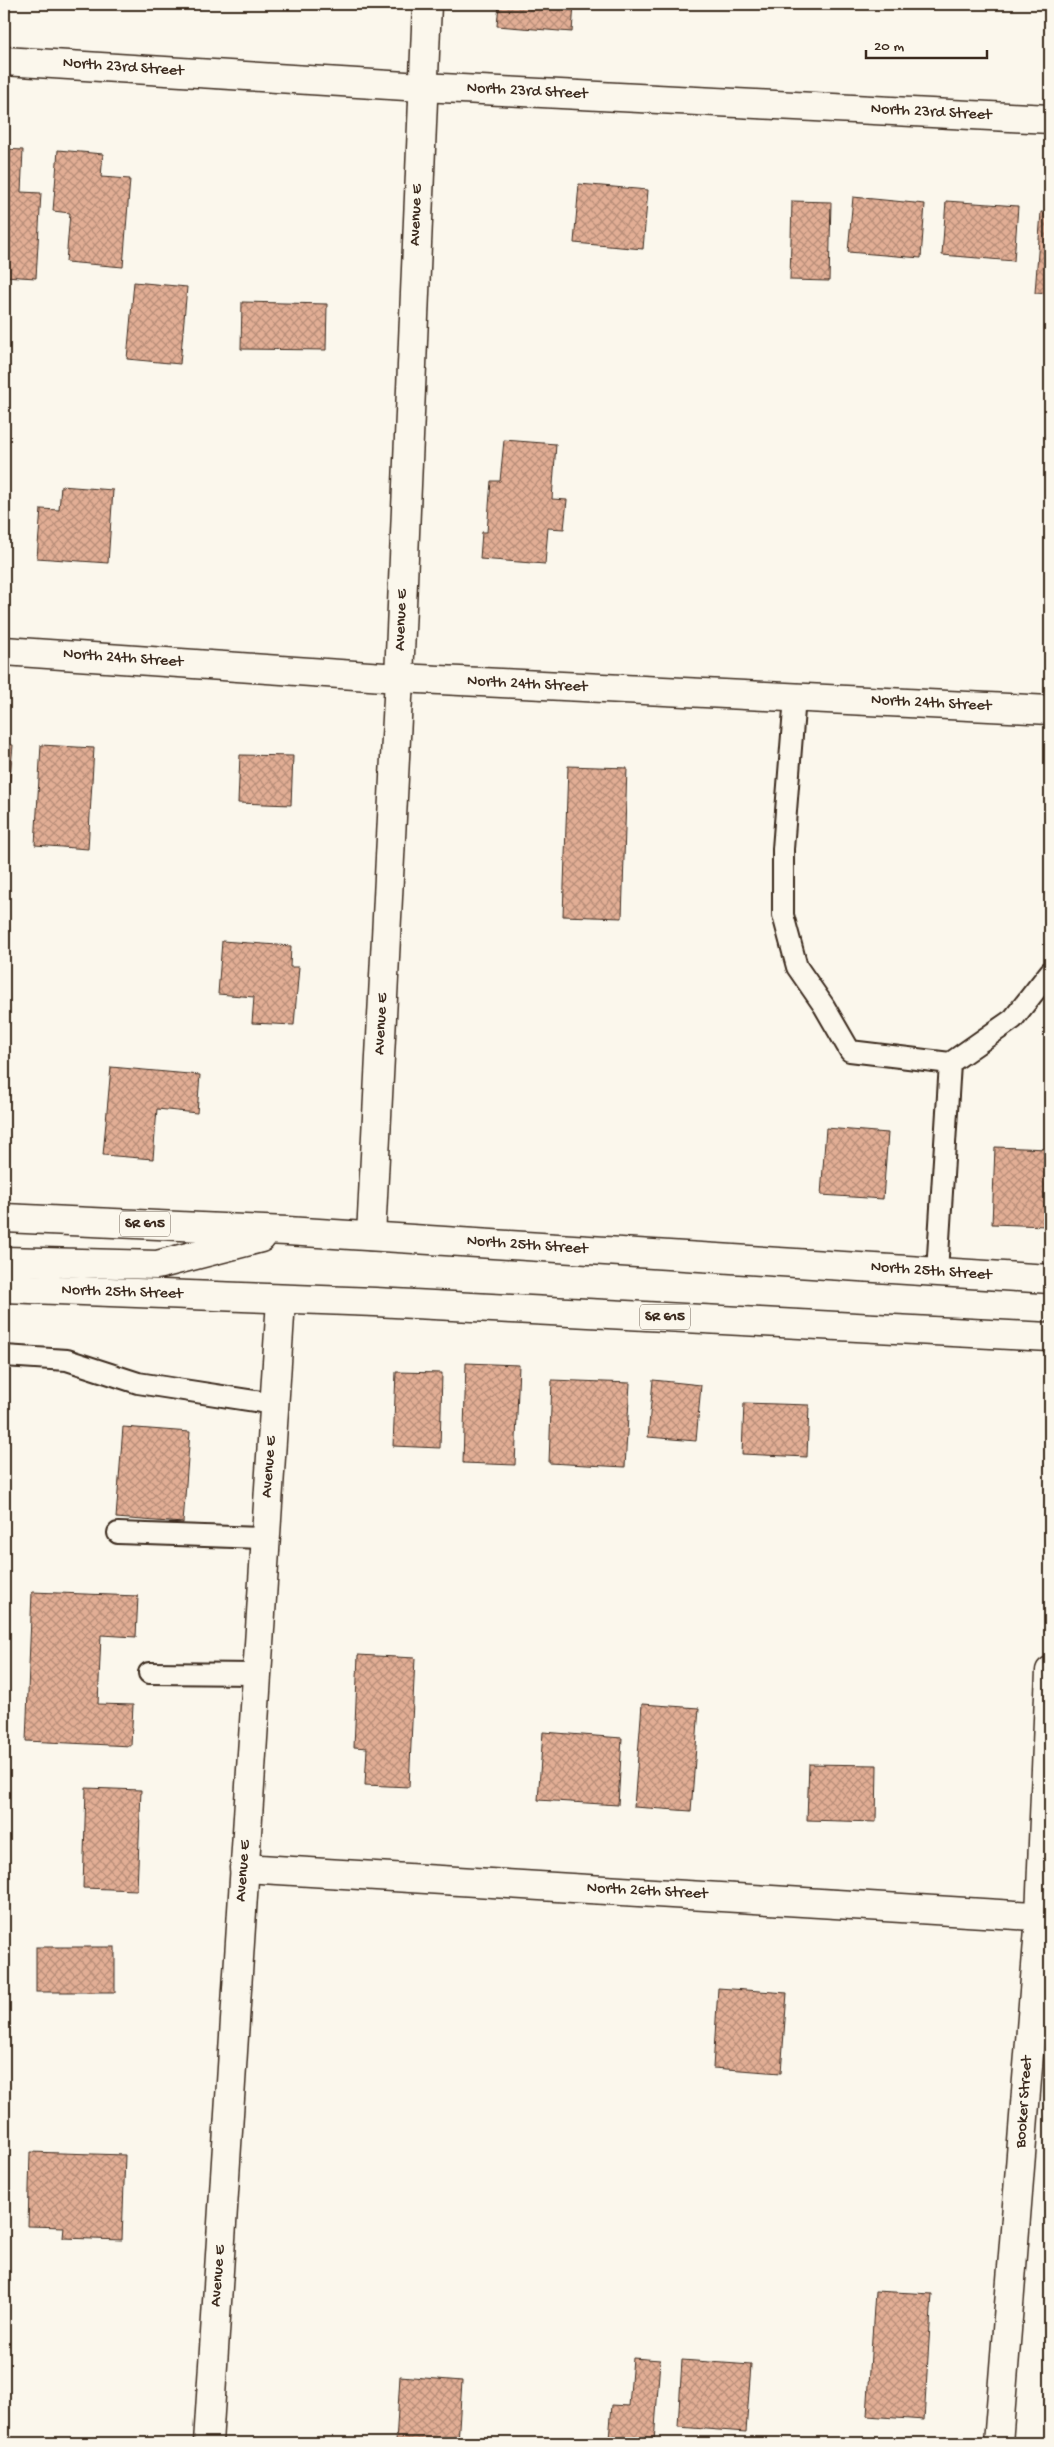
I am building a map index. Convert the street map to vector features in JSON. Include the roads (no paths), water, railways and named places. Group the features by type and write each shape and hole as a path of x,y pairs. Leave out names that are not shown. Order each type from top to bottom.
{"street":[{"name":"Avenue E","path":"372,1236 399,678 422,86 427,4"},
{"name":"North 23rd Street","path":"4,61 422,86 1050,119"},
{"name":"North 24th Street","path":"4,651 399,678 1050,710"},
{"name":"North 25th Street","path":"4,1218 287,1231 1050,1279"},
{"path":"4,1260 157,1266 287,1231"},
{"name":"North 25th Street","path":"4,1288 281,1300 375,1302 1050,1337"},
{"name":"Avenue E","path":"208,2443 281,1300"},
{"name":"Booker Street","path":"998,2443 1045,1917 1050,1671"},
{"name":"North 26th Street","path":"244,1868 1045,1917"}],"lane":[{"path":"795,697 783,849 783,915 797,967 824,1006 850,1052 950,1063 1013,1019 1050,972"},
{"path":"937,1272 950,1063"},
{"path":"4,1356 68,1360 138,1383 274,1404"},
{"path":"118,1533 266,1538"},
{"path":"149,1673 257,1674"}]}
